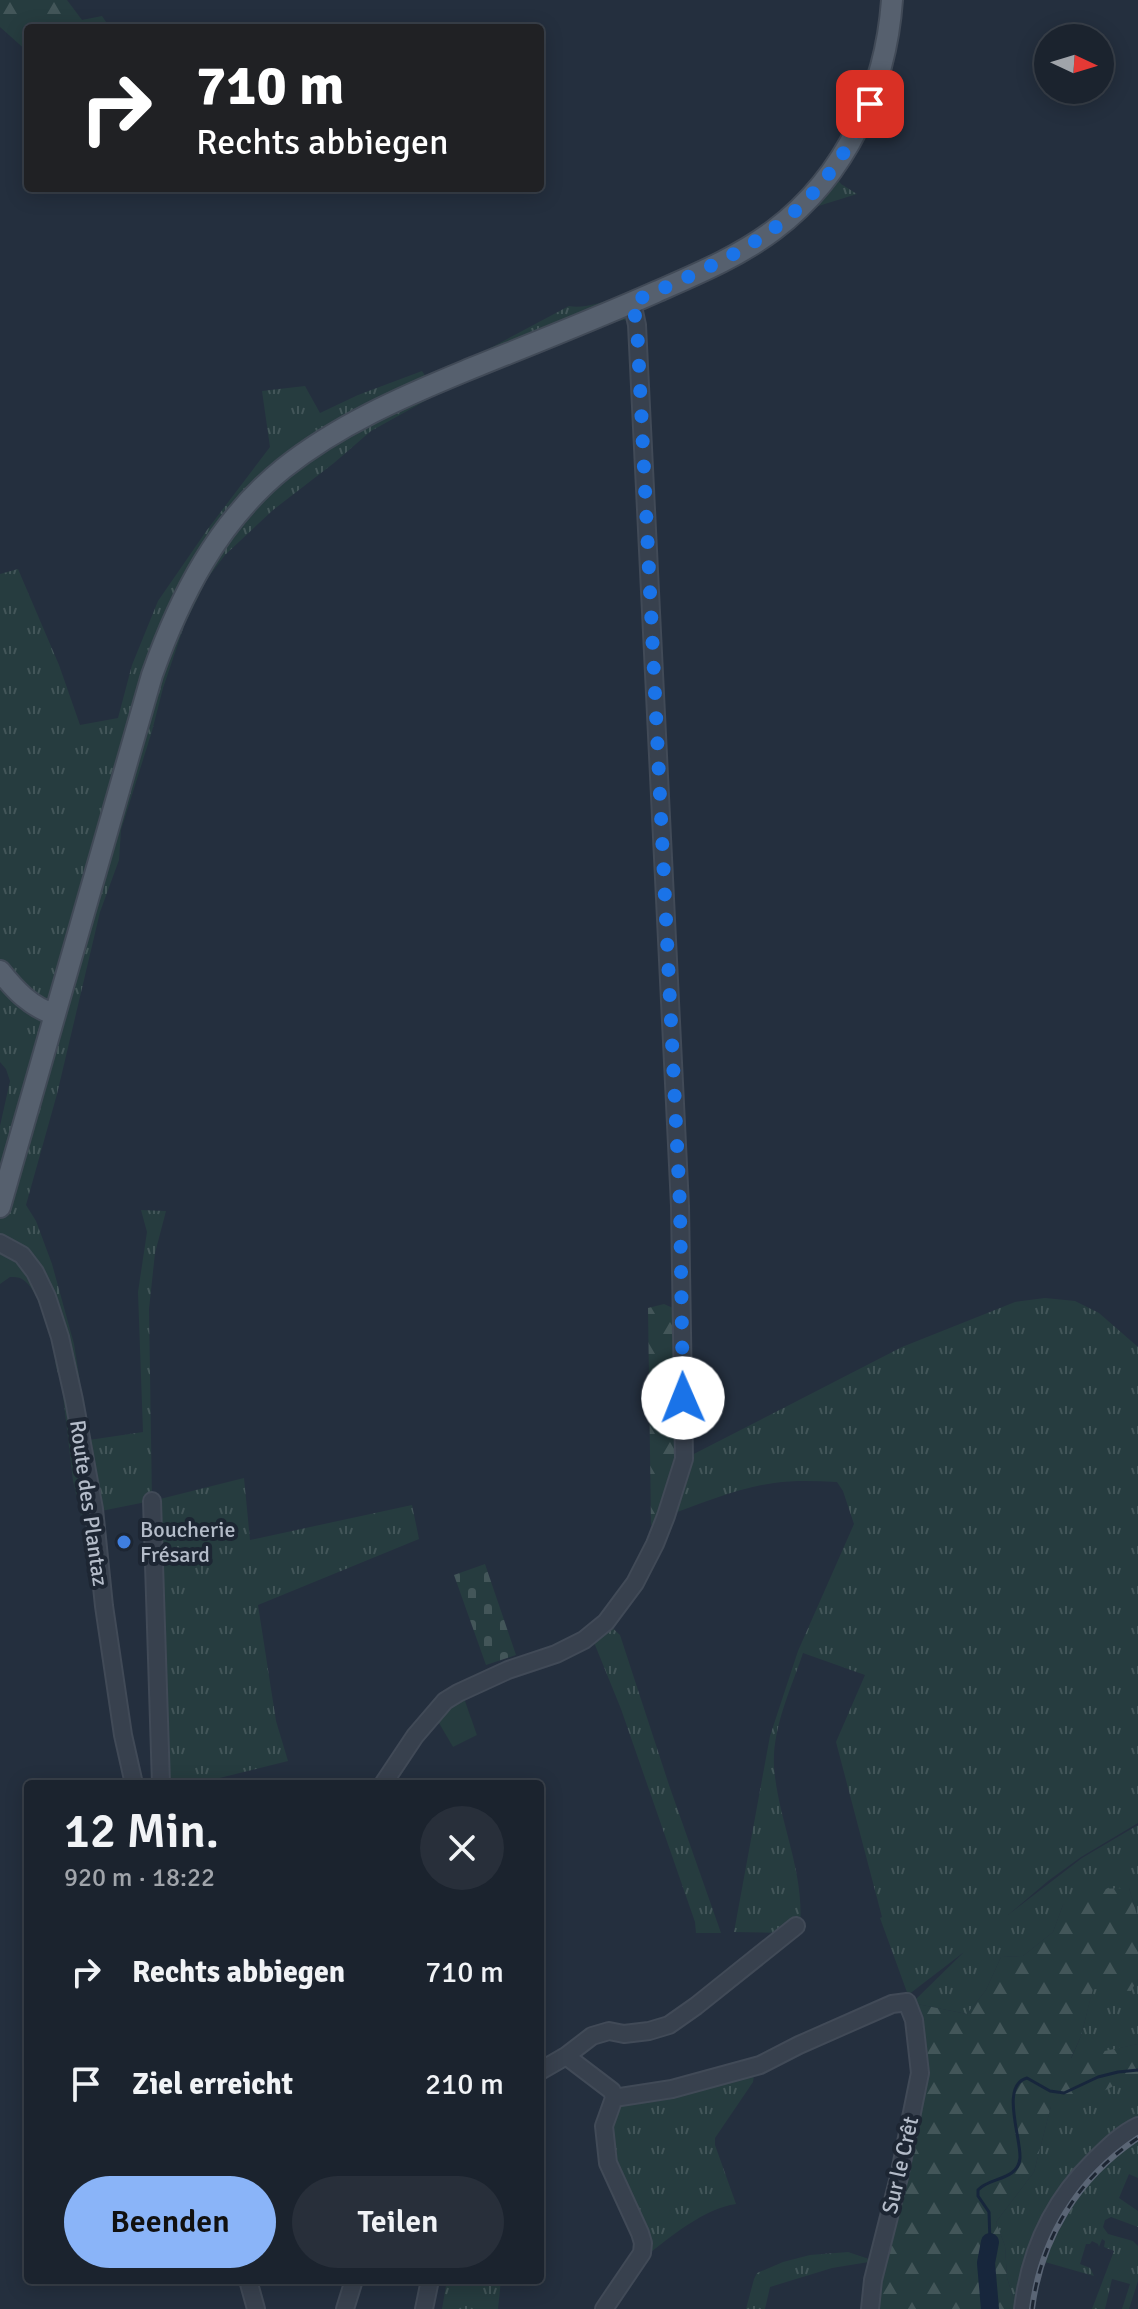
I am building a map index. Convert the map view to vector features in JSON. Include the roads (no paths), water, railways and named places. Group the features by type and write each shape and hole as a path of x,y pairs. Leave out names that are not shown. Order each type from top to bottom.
{"main road":[{"path":"0,1207 152,675 182,599 224,532 250,500 283,469 342,429 418,391 718,264 775,229 812,195 832,170 870,104 888,40 892,0"},
{"path":"0,971 38,1009 54,1014"}],"street":[{"path":"386,1780 415,1736 445,1701 493,1677 556,1654 584,1640 606,1622 635,1583 655,1544 684,1459 680,1206 637,325 632,302"},
{"name":"Route des Plantaz","path":"0,1243 22,1255 35,1272 60,1337 94,1509 106,1620 123,1735 133,1780"},
{"path":"152,1501 161,1780"},
{"path":"544,2069 592,2036 609,2031 624,2034 649,2031 669,2025 796,1926"},
{"name":"Sur le Crêt","path":"614,2098 672,2089 760,2065 892,2004 907,2002 914,2020 920,2061 919,2083 873,2280 870,2309"},
{"path":"566,2056 612,2091 614,2098 604,2126 608,2163 643,2243 642,2253 604,2309"},
{"path":"1023,2309 1026,2283 1044,2227 1081,2173 1105,2150 1138,2126"},
{"path":"249,2284 256,2309"},
{"path":"345,2309 353,2284"},
{"path":"424,2309 429,2284"}],"waterway":[{"path":"990,2242 989,2212 978,2196 978,2190 1009,2175 1018,2165 1020,2158 1013,2101 1019,2083 1027,2078 1050,2091 1064,2093 1098,2077 1138,2070"},
{"path":"990,2242 986,2263 990,2309"}],"railway":[{"path":"1032,2309 1044,2258 1066,2212 1097,2172 1138,2138"}],"place":[{"name":"Boucherie Frésard","path":"124,1542"}]}
